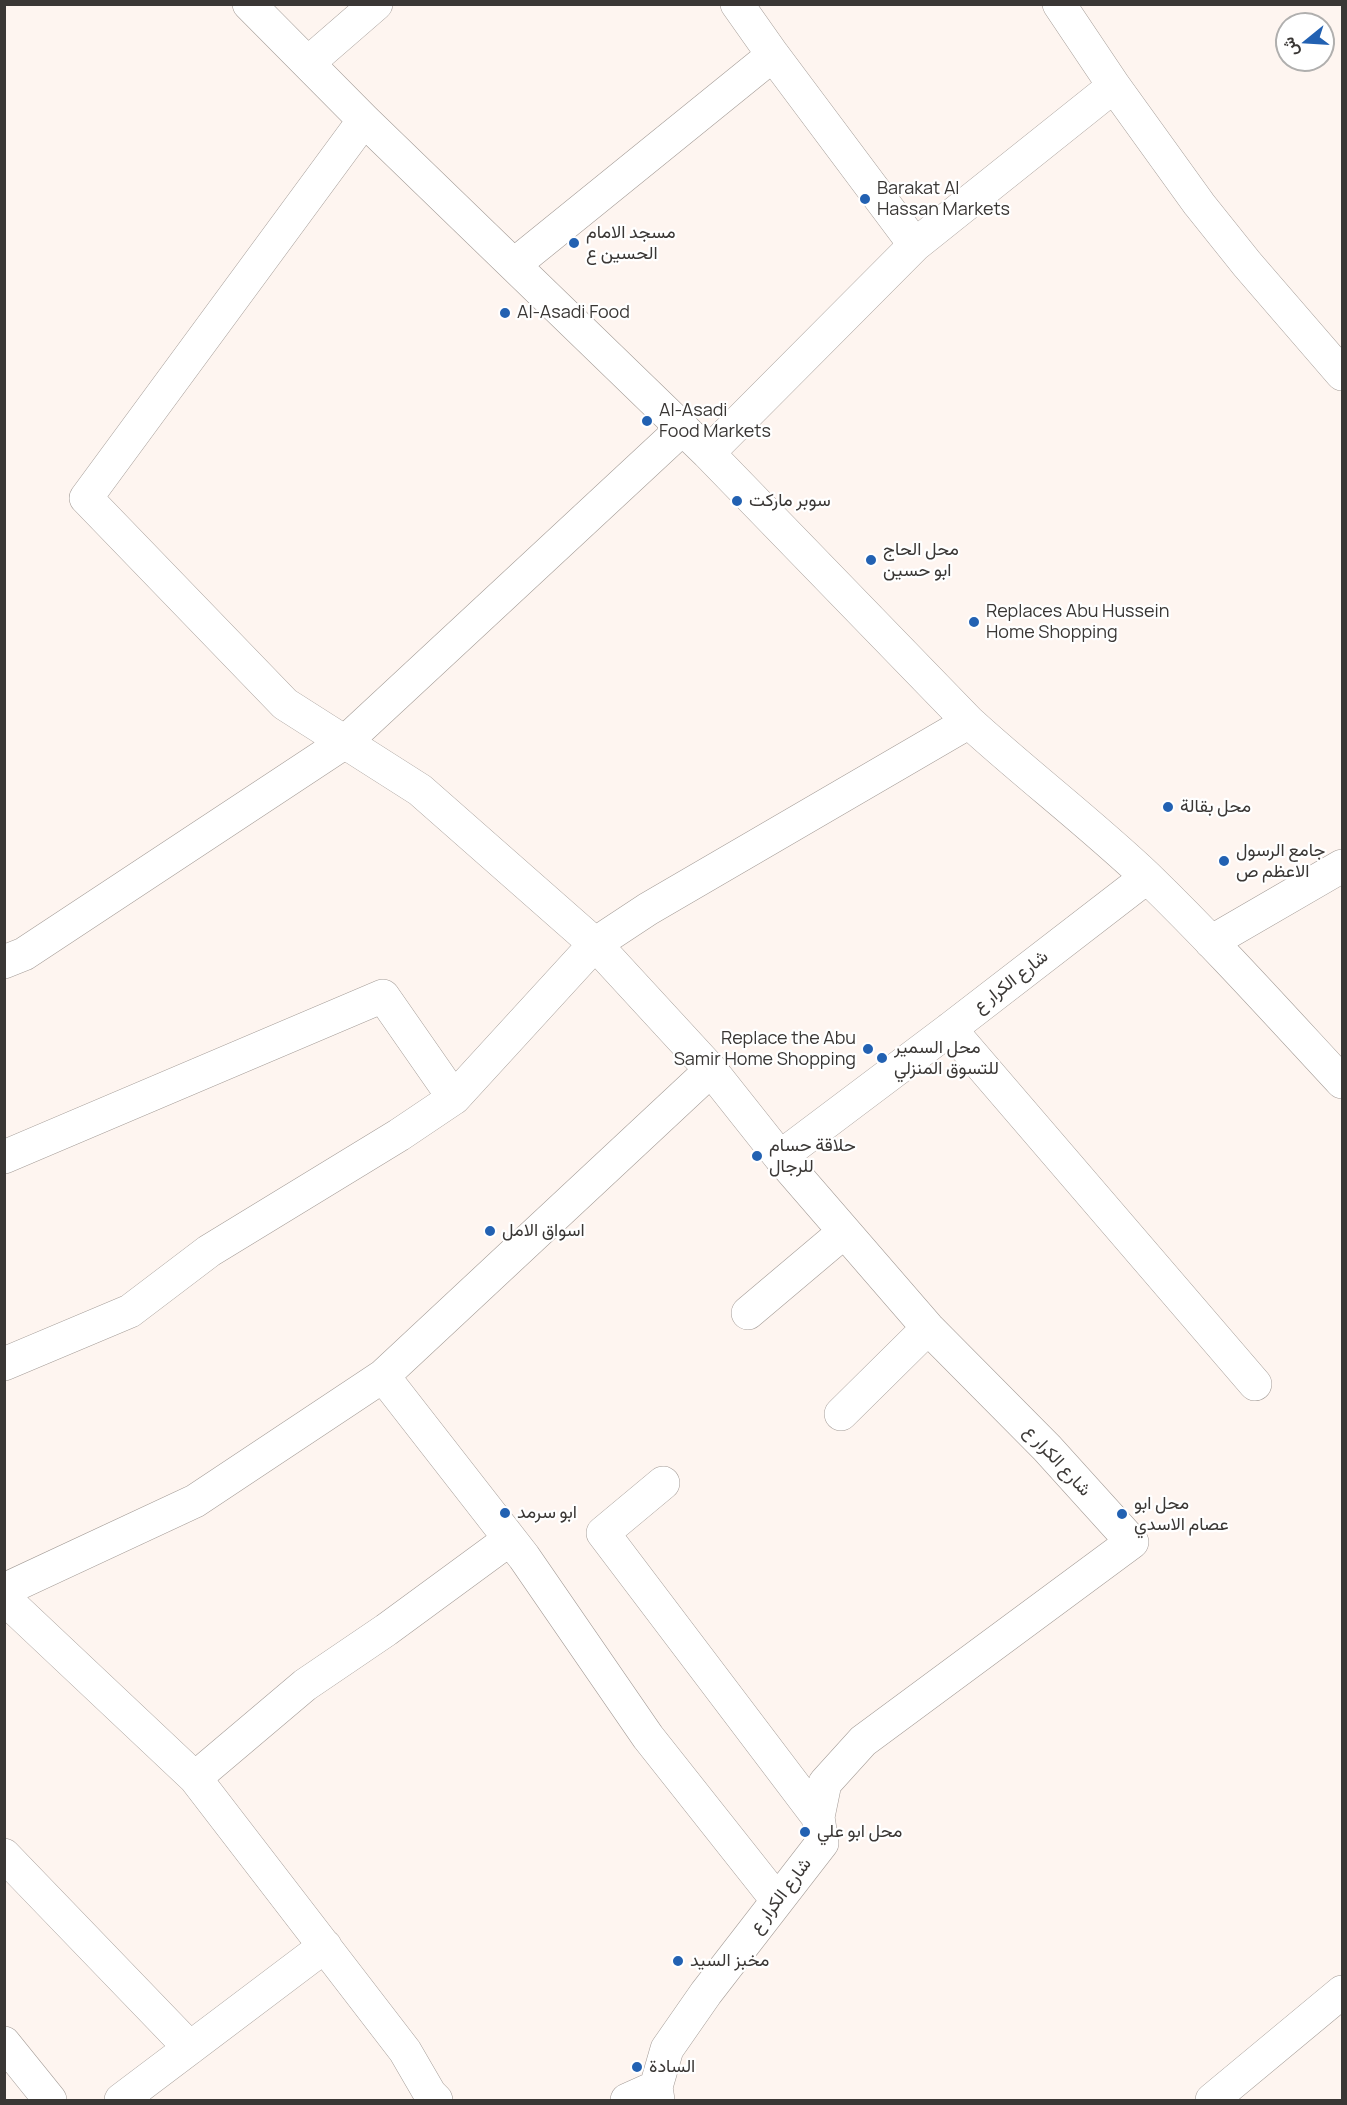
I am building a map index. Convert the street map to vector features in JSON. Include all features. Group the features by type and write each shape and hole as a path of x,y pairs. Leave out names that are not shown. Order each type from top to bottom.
{"street":[{"path":"249,4 364,120 708,453 969,722 1094,828 1147,877 1342,1082"},
{"path":"308,63 376,4"},
{"path":"737,4 915,244"},
{"path":"1059,4 1114,86 1213,221 1342,374"},
{"path":"515,264 773,55"},
{"path":"708,453 915,244 1114,86"},
{"path":"364,120 86,498 285,704 420,790 595,944 711,1070 780,1157"},
{"path":"4,962 24,954 345,742 682,428"},
{"path":"4,1364 130,1311 209,1251 399,1135 454,1098 595,944 648,909 969,722"},
{"path":"1210,942 1342,866"},
{"name":"شارع الكرار ع","path":"657,2094 667,2049 822,1843 818,1817 825,1783 862,1741 1132,1542 1047,1448 928,1328 780,1157 1147,877"},
{"path":"4,1157 383,996 454,1098"},
{"path":"950,1029 1255,1384"},
{"path":"4,1590 195,1501 382,1376 711,1070"},
{"path":"748,1312 843,1232"},
{"path":"841,1414 928,1328"},
{"path":"382,1376 524,1557 648,1737 777,1900"},
{"path":"663,1483 603,1533 818,1817"},
{"path":"195,1778 305,1685 386,1630 510,1539"},
{"path":"4,1598 195,1778 405,2051 426,2098"},
{"path":"4,1855 190,2048"},
{"path":"121,2100 325,1946"},
{"path":"1212,2100 1342,1992"},
{"path":"4,2043 50,2100"},
{"path":"627,2100 657,2094"}],"place":[{"name":"Barakat Al Hassan Markets","path":"865,199"},
{"name":"مسجد الامام الحسين ع","path":"574,243"},
{"name":"Al-Asadi Food","path":"505,313"},
{"name":"Al-Asadi Food Markets","path":"647,421"},
{"name":"سوبر ماركت","path":"737,501"},
{"name":"محل الحاج ابو حسين","path":"871,560"},
{"name":"Replaces Abu Hussein Home Shopping","path":"974,622"},
{"name":"محل بقالة","path":"1168,807"},
{"name":"جامع الرسول الاعظم ص","path":"1224,861"},
{"name":"Replace the Abu Samir Home Shopping","path":"868,1049"},
{"name":"محل السمير للتسوق المنزلي","path":"882,1058"},
{"name":"حلاقة حسام للرجال","path":"757,1156"},
{"name":"اسواق الامل","path":"490,1231"},
{"name":"ابو سرمد","path":"505,1513"},
{"name":"محل ابو عصام الاسدي","path":"1122,1514"},
{"name":"محل ابو علي","path":"805,1832"},
{"name":"مخبز السيد","path":"678,1961"},
{"name":"السادة","path":"637,2067"}]}
